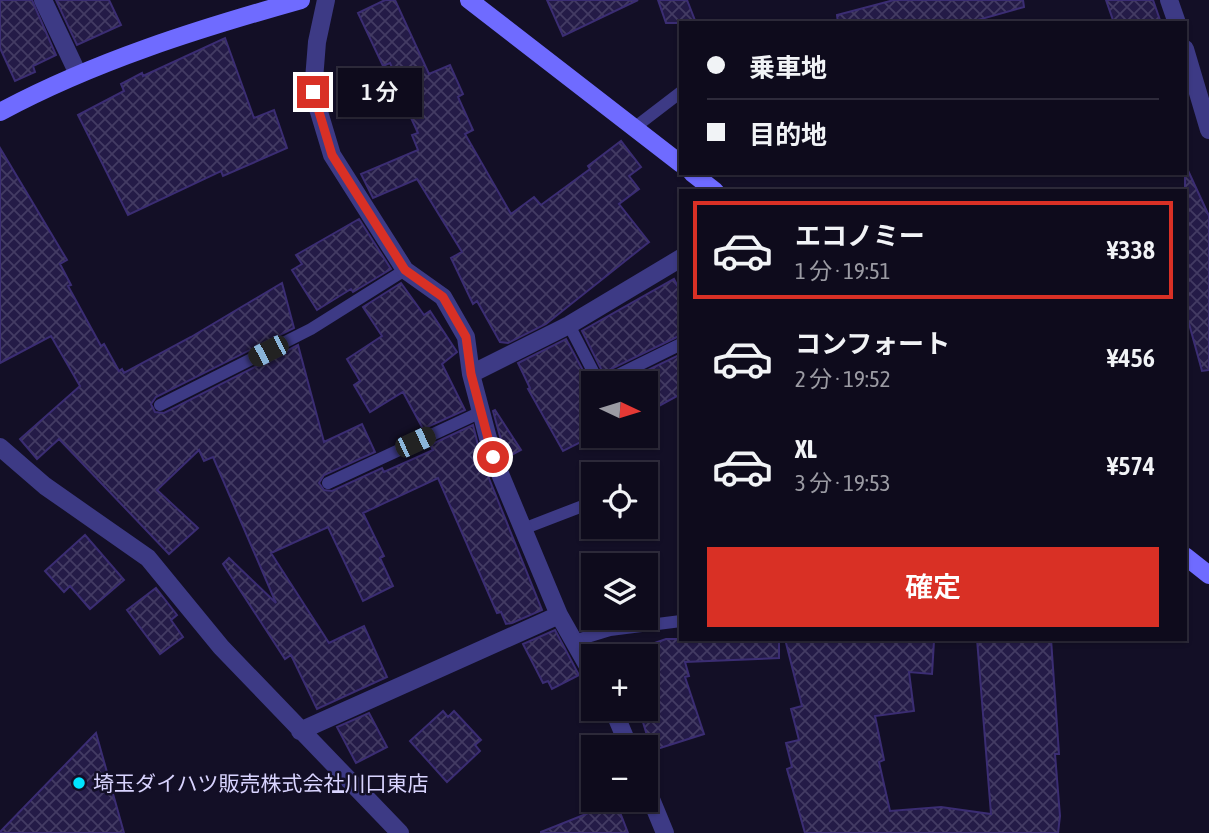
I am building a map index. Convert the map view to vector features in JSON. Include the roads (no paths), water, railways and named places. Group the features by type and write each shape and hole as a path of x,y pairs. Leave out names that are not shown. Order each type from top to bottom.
{"street":[{"path":"43,0 78,75"},
{"path":"0,112 78,75 179,35 301,0"},
{"path":"326,0 317,41 313,92 332,155 405,270 443,297 466,337 471,374 493,457 559,615 581,654"},
{"path":"469,0 679,162"},
{"path":"1169,0 1176,21"},
{"path":"1187,56 1209,130"},
{"path":"695,175 712,189"},
{"path":"471,374 569,325 679,259"},
{"path":"0,447 45,486 148,558 221,647 400,833"},
{"path":"1187,558 1209,575"},
{"path":"300,731 559,615"},
{"path":"656,812 665,833"}],"lane":[{"path":"634,128 679,94"},
{"path":"160,405 311,329 405,270"},
{"path":"569,325 594,371"},
{"path":"625,371 679,345"},
{"path":"328,482 481,412"},
{"path":"523,529 581,507"},
{"path":"574,641 610,630 679,621"}],"place":[{"name":"埼玉ダイハツ販売株式会社川口東店","path":"79,783"}]}
